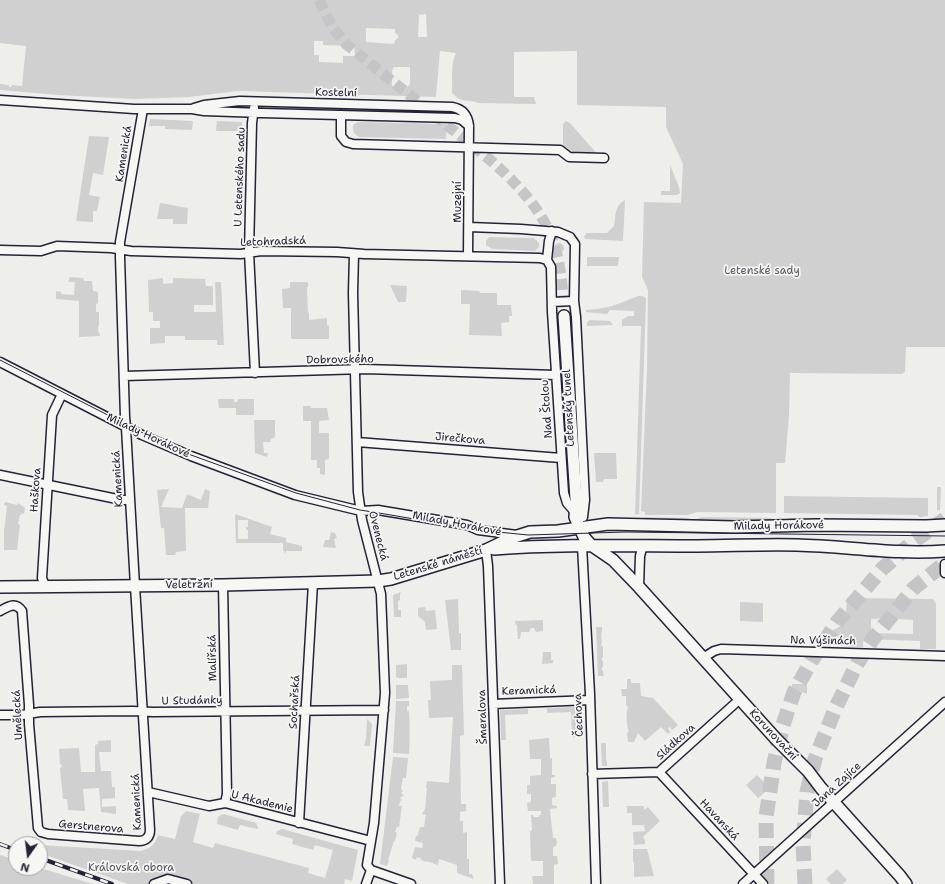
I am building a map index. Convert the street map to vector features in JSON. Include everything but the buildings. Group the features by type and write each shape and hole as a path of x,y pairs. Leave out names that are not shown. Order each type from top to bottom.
{"main road":[{"name":"Letenský tunel","path":"564,316 579,528"},
{"name":"Milady Horákové","path":"520,535 530,532 616,524 734,527 816,525 945,525"},
{"name":"Korunovační","path":"579,528 586,545 613,560 639,587 740,699 808,771 906,884"},
{"name":"Letenské náměstí","path":"378,581 486,550 520,535"},
{"name":"Milady Horákové","path":"486,550 586,545 698,546 784,544 926,552 945,551"},
{"name":"Veletržní","path":"0,588 378,581"}],"street":[{"name":"Kostelní","path":"0,100 143,109 192,109 204,111 253,113 455,118 462,120 469,126"},
{"name":"Kostelní","path":"192,109 204,105 230,101 452,107 460,109 468,118 469,148"},
{"name":"U Letenského sadu","path":"255,101 253,113 249,252 255,373"},
{"name":"Kamenická","path":"139,842 145,840 150,834 125,417 120,249 143,109"},
{"name":"Kostelní","path":"341,115 341,136 346,142 353,144 560,150 569,157 604,158"},
{"name":"Muzejní","path":"468,256 469,148"},
{"path":"469,227 552,232 568,235 575,244 574,301 585,500 578,514"},
{"name":"Nad Štolou","path":"552,232 549,241 548,260 551,267 556,375 564,493 567,503 578,514"},
{"name":"Letohradská","path":"0,250 41,251 57,246 111,248 131,251 241,254 261,251 337,252 354,254 540,258 548,260"},
{"name":"Ovenecká","path":"354,254 353,293 358,492 361,511 378,581 381,605 385,693 374,823 367,865 371,870"},
{"path":"552,302 574,301"},
{"name":"Milady Horákové","path":"0,362 126,428 191,456 269,486 319,502 361,511 378,510 467,525 478,530 520,535"},
{"name":"Dobrovského","path":"124,376 356,370 556,375"},
{"name":"Haškova","path":"48,587 42,578 52,415 62,394"},
{"name":"Jirečkova","path":"357,442 561,458"},
{"path":"0,475 122,500 130,500"},
{"name":"Čechova","path":"586,545 596,884"},
{"path":"639,587 640,560 643,545"},
{"name":"Šmeralova","path":"486,550 488,566 500,884"},
{"path":"945,564 945,573"},
{"name":"Sochařská","path":"299,823 313,583"},
{"name":"Malířská","path":"224,585 227,794 225,803"},
{"name":"Umělecká","path":"0,611 9,606 16,606 22,611 37,825 41,832"},
{"name":"Na Výšinách","path":"703,658 714,651 721,649 945,656"},
{"name":"Sládkova","path":"592,774 659,772 740,699"},
{"name":"Keramická","path":"493,704 590,700"},
{"name":"Jana Zajíce","path":"744,884 945,702"},
{"name":"U Studánky","path":"0,715 63,712 384,710"},
{"name":"Havanská","path":"659,772 763,884"},
{"name":"U Akademie","path":"148,792 209,806 225,803 371,841"},
{"name":"Gerstnerova","path":"41,832 48,834 139,842"},
{"path":"366,884 371,870 411,884"},
{"path":"154,884 168,879 187,884"}],"green space":[{"name":"Letenské sady","path":"0,0 945,0 945,347 906,347 905,372 902,374 790,373 789,416 785,463 776,463 776,513 697,512 688,515 645,515 645,512 641,511 647,369 648,290 642,277 644,202 681,203 683,164 666,127 666,107 577,105 577,51 514,52 514,97 534,97 536,104 478,103 456,97 452,93 452,67 456,53 440,51 436,97 238,91 189,97 135,99 0,90 0,84 9,85 9,87 12,85 22,86 26,46 0,43","holes":["426,14 427,37 418,37 419,15","366,28 395,29 395,33 398,35 398,38 395,40 394,44 366,42","314,41 323,41 323,45 354,46 355,56 343,56 343,63 319,62 319,55 314,55","394,67 410,67 410,84 405,90 395,89 392,85 392,71"]},
{"path":"274,105 438,109 441,111 440,114 274,110"},
{"path":"150,119 193,121 192,130 165,129 165,126 149,126"},
{"path":"217,121 242,122 242,131 216,131"},
{"path":"566,121 570,123 599,156 571,155 563,147 563,124"},
{"path":"358,122 447,124 446,139 359,137 353,130 354,124"},
{"path":"89,136 109,137 103,175 93,173 89,195 100,197 97,211 93,211 93,222 76,221"},
{"path":"670,165 680,193 677,195 661,195 661,191 670,191"},
{"path":"625,200 623,241 585,239 584,236 587,233 607,233 614,226 617,208 621,202"},
{"path":"160,203 188,208 187,224 173,224 173,219 157,219"},
{"path":"490,237 534,238 539,243 539,247 535,251 492,249 486,245 486,240"},
{"path":"557,243 561,243 563,244 563,252 557,253 554,250 554,246"},
{"path":"587,257 619,257 618,266 587,266"},
{"path":"70,277 83,278 84,281 92,281 93,291 98,292 96,312 99,312 98,332 100,336 79,337 79,301 56,299 56,291 61,292 61,294 74,295 75,282 68,282"},
{"path":"163,278 163,284 173,283 173,278 205,279 206,286 213,286 213,305 194,305 194,312 216,312 215,282 221,282 224,345 217,345 217,340 185,340 185,336 165,336 165,343 150,344 150,328 160,328 160,321 153,321 153,312 149,312 148,280"},
{"path":"290,282 308,282 309,320 327,318 327,325 329,326 329,339 291,339 291,308 283,308 282,289 290,288"},
{"path":"390,285 407,286 406,302 398,302"},
{"path":"461,290 479,291 480,293 497,293 497,305 511,305 512,316 509,316 509,322 501,323 502,336 469,335 470,304 461,304"},
{"path":"638,296 646,298 639,514 635,515 641,326 622,326 622,320 628,316 634,316 634,311 610,310 607,314 586,312 586,310 619,304"},
{"path":"590,320 610,321 613,325 587,326 587,322"},
{"path":"218,399 234,399 234,402 237,402 238,399 254,399 254,415 236,415 236,408 219,408"},
{"path":"303,406 310,406 311,408 327,408 329,420 319,421 319,433 329,433 329,459 325,460 325,475 320,474 320,468 317,468 317,460 311,460 311,421 303,421"},
{"path":"254,420 275,420 275,437 271,439 270,442 263,442 264,453 268,453 267,457 255,453"},
{"path":"594,453 616,453 617,479 604,479 603,482 596,482"},
{"path":"937,487 941,487 940,510 937,510"},
{"path":"169,489 161,507 182,508 187,494 201,500 205,489 210,491 208,508 185,508 186,551 176,552 175,555 166,555 164,528 161,528 157,490"},
{"path":"784,496 928,498 928,516 784,513"},
{"path":"5,502 17,505 18,503 25,508 24,513 20,515 18,524 20,525 17,550 4,550 4,531 7,506 4,505"},
{"path":"235,514 272,527 270,534 286,538 286,542 302,546 302,551 286,551 286,554 283,550 283,543 236,543","holes":["238,520 248,520 248,527 246,527 246,530 248,530 248,539 238,539"]},
{"path":"645,517 690,518 675,521 645,521"},
{"path":"701,517 772,518 769,521 764,522 691,521"},
{"path":"788,518 836,519 836,521 791,520"},
{"path":"331,532 335,533 337,538 334,539 336,548 323,547 325,540 329,540"},
{"path":"401,592 400,600 398,601 398,610 401,610 401,617 394,617 393,595"},
{"path":"847,598 933,599 936,604 936,649 920,649 920,641 863,639 863,647 838,646 838,636 829,636 829,632 845,624","holes":["871,619 913,620 913,634 871,633"]},
{"path":"458,599 461,650 451,650 445,600"},
{"path":"740,602 763,603 763,622 740,621"},
{"path":"425,607 426,611 435,610 437,629 426,630 425,622 418,616 418,608"},
{"path":"543,620 543,631 536,632 534,628 531,628 529,632 521,632 520,639 518,639 517,625 515,621"},
{"path":"596,627 602,627 602,670 604,676 598,676"},
{"path":"543,652 551,652 551,660 553,660 553,663 542,664"},
{"path":"407,664 407,678 396,677 396,665"},
{"path":"452,665 462,665 464,735 460,736 461,804 466,804 466,811 460,812 460,821 463,821 463,833 467,832 467,859 469,859 469,874 472,874 474,879 457,873 457,865 439,859 438,865 426,862 417,857 416,860 412,858 415,847 422,848 423,843 415,841 420,827 424,827 426,815 422,814 425,809 427,781 449,783 453,717 429,718 428,700 431,700 430,681 452,680"},
{"path":"627,679 631,679 631,683 640,683 641,696 653,698 678,725 672,730 670,727 668,728 670,732 668,734 661,727 645,741 638,733 634,742 628,742 628,707 626,705 626,696 622,696 621,689 627,689"},
{"path":"792,684 807,684 807,694 792,688"},
{"path":"396,685 408,685 409,698 396,699"},
{"path":"396,701 409,701 407,711 409,711 409,754 393,753"},
{"path":"576,707 578,737 572,737 571,712 547,713 547,708"},
{"path":"528,709 528,714 505,715 506,740 501,740 500,710"},
{"path":"367,719 372,724 370,746 364,746 366,739"},
{"path":"549,738 550,758 552,758 552,775 555,775 555,777 551,778 551,784 556,784 556,797 552,798 552,805 557,806 557,808 550,809 553,838 556,838 557,842 556,846 553,847 553,856 557,856 558,863 554,865 554,884 533,884 532,876 543,876 543,861 531,861 531,815 534,817 539,817 539,815 541,815 541,811 528,811 527,803 531,802 531,794 527,794 527,785 530,785 530,776 541,775 541,759 530,759 529,740"},
{"path":"111,740 111,752 99,752 101,771 111,771 112,787 115,787 115,798 102,799 102,807 116,806 116,814 101,812 99,788 83,789 85,811 68,810 67,799 63,799 60,768 62,766 60,764 59,749 79,748 81,772 95,772 95,745 98,744 98,741"},
{"path":"601,743 606,743 607,766 602,766"},
{"path":"393,757 408,758 406,778 403,778 401,789 403,791 401,793 404,795 400,798 402,800 399,806 402,806 399,827 397,827 395,832 397,833 387,866 380,864"},
{"path":"757,775 770,788 758,798 746,785"},
{"path":"608,781 609,807 603,807 602,782"},
{"path":"626,806 644,806 644,810 648,807 660,821 643,837 645,844 634,845 633,832 645,831 644,825 632,825 632,813 627,813"},
{"path":"186,811 200,814 193,842 213,848 215,843 309,868 308,873 325,878 333,850 315,845 313,850 292,844 293,839 276,834 277,831 282,829 358,850 352,881 345,879 345,884 128,884 48,856 48,845 141,851 152,846 158,835 175,839 181,816"},
{"path":"223,814 256,823 258,828 240,825 238,830 217,824 218,817"},
{"path":"633,849 647,849 654,876 634,877"},
{"name":"Královská obora","path":"0,855 8,858 8,876 48,876 48,870 93,884 0,884"},
{"path":"837,869 847,880 843,884 831,884 826,879"}],"tunnel":[{"path":"319,0 332,27 346,44 489,159 511,179 531,202 540,214 553,241 560,270 564,316"},
{"path":"767,884 766,817 774,763 783,725 794,692 812,660 838,621 882,569 914,541 945,519"},
{"path":"805,884 803,844 807,792 815,759 836,707 857,664 872,640 914,588 945,563"}],"tram line":[{"path":"0,360 143,433 191,455 296,493 360,510 478,530 528,535 626,532 945,536"}],"railway":[{"path":"0,844 8,847"},
{"path":"48,861 112,884"}]}
